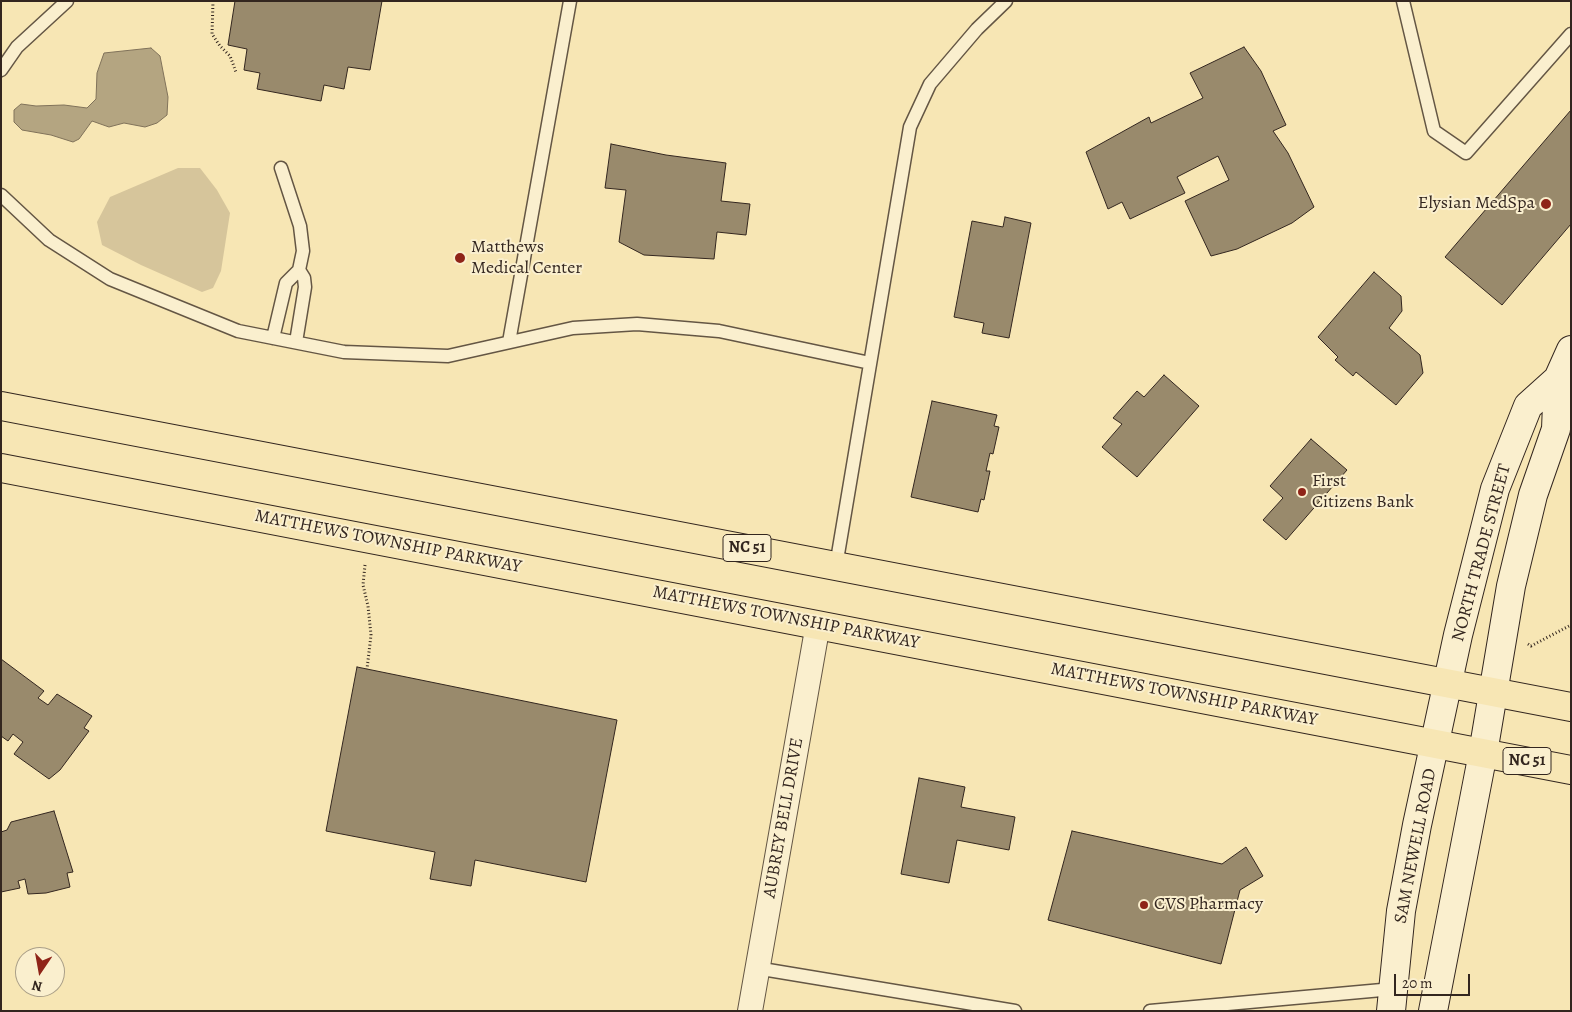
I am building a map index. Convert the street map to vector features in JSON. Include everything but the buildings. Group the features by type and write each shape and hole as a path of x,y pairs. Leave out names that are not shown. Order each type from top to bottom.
{"main road":[{"name":"NORTH TRADE STREET","path":"1492,691 1524,532 1533,496 1556,429 1558,379 1571,350"},
{"name":"NORTH TRADE STREET","path":"1448,683 1495,489 1528,406 1558,379"},
{"name":"NC 51","path":"1,406 1571,707"},
{"name":"MATTHEWS TOWNSHIP PARKWAY","path":"1,468 1571,770"},
{"name":"SAM NEWELL ROAD","path":"1392,1000 1402,911 1417,825 1448,683"},
{"path":"1433,1011 1483,753 1492,691"}],"street":[{"name":"AUBREY BELL DRIVE","path":"750,1011 756,968 818,624"}],"lane":[{"path":"1,70 17,47 67,1"},
{"path":"509,342 570,1"},
{"path":"836,566 910,127 930,84 977,28 1006,1"},
{"path":"1403,1 1434,131 1466,153 1571,34"},
{"path":"273,338 286,283 299,270 302,251 300,226 281,168"},
{"path":"1,195 49,240 110,279 238,330 344,352 448,356 574,328 637,324 719,331 870,363"},
{"path":"296,342 305,287 304,278 299,270"},
{"path":"756,968 1015,1011"},
{"path":"1150,1011 1392,1000"}],"path":[{"path":"213,1 212,34 230,56 236,72"},
{"path":"365,565 363,585 368,606 371,635 367,669"},
{"path":"1524,640 1530,646 1571,624"}],"shaded area":[{"path":"151,48 160,56 168,97 167,115 157,123 145,127 124,123 109,127 92,121 79,139 73,142 51,135 22,130 14,122 14,110 21,104 36,106 64,105 87,108 96,99 97,73 104,53"},
{"path":"178,168 200,168 217,190 230,213 221,271 213,288 202,292 141,265 102,245 97,222 110,197"}],"place":[{"name":"Elysian MedSpa","path":"1546,204"},
{"name":"Matthews Medical Center","path":"460,258"},
{"name":"First Citizens Bank","path":"1302,492"},
{"name":"CVS Pharmacy","path":"1144,905"}]}
